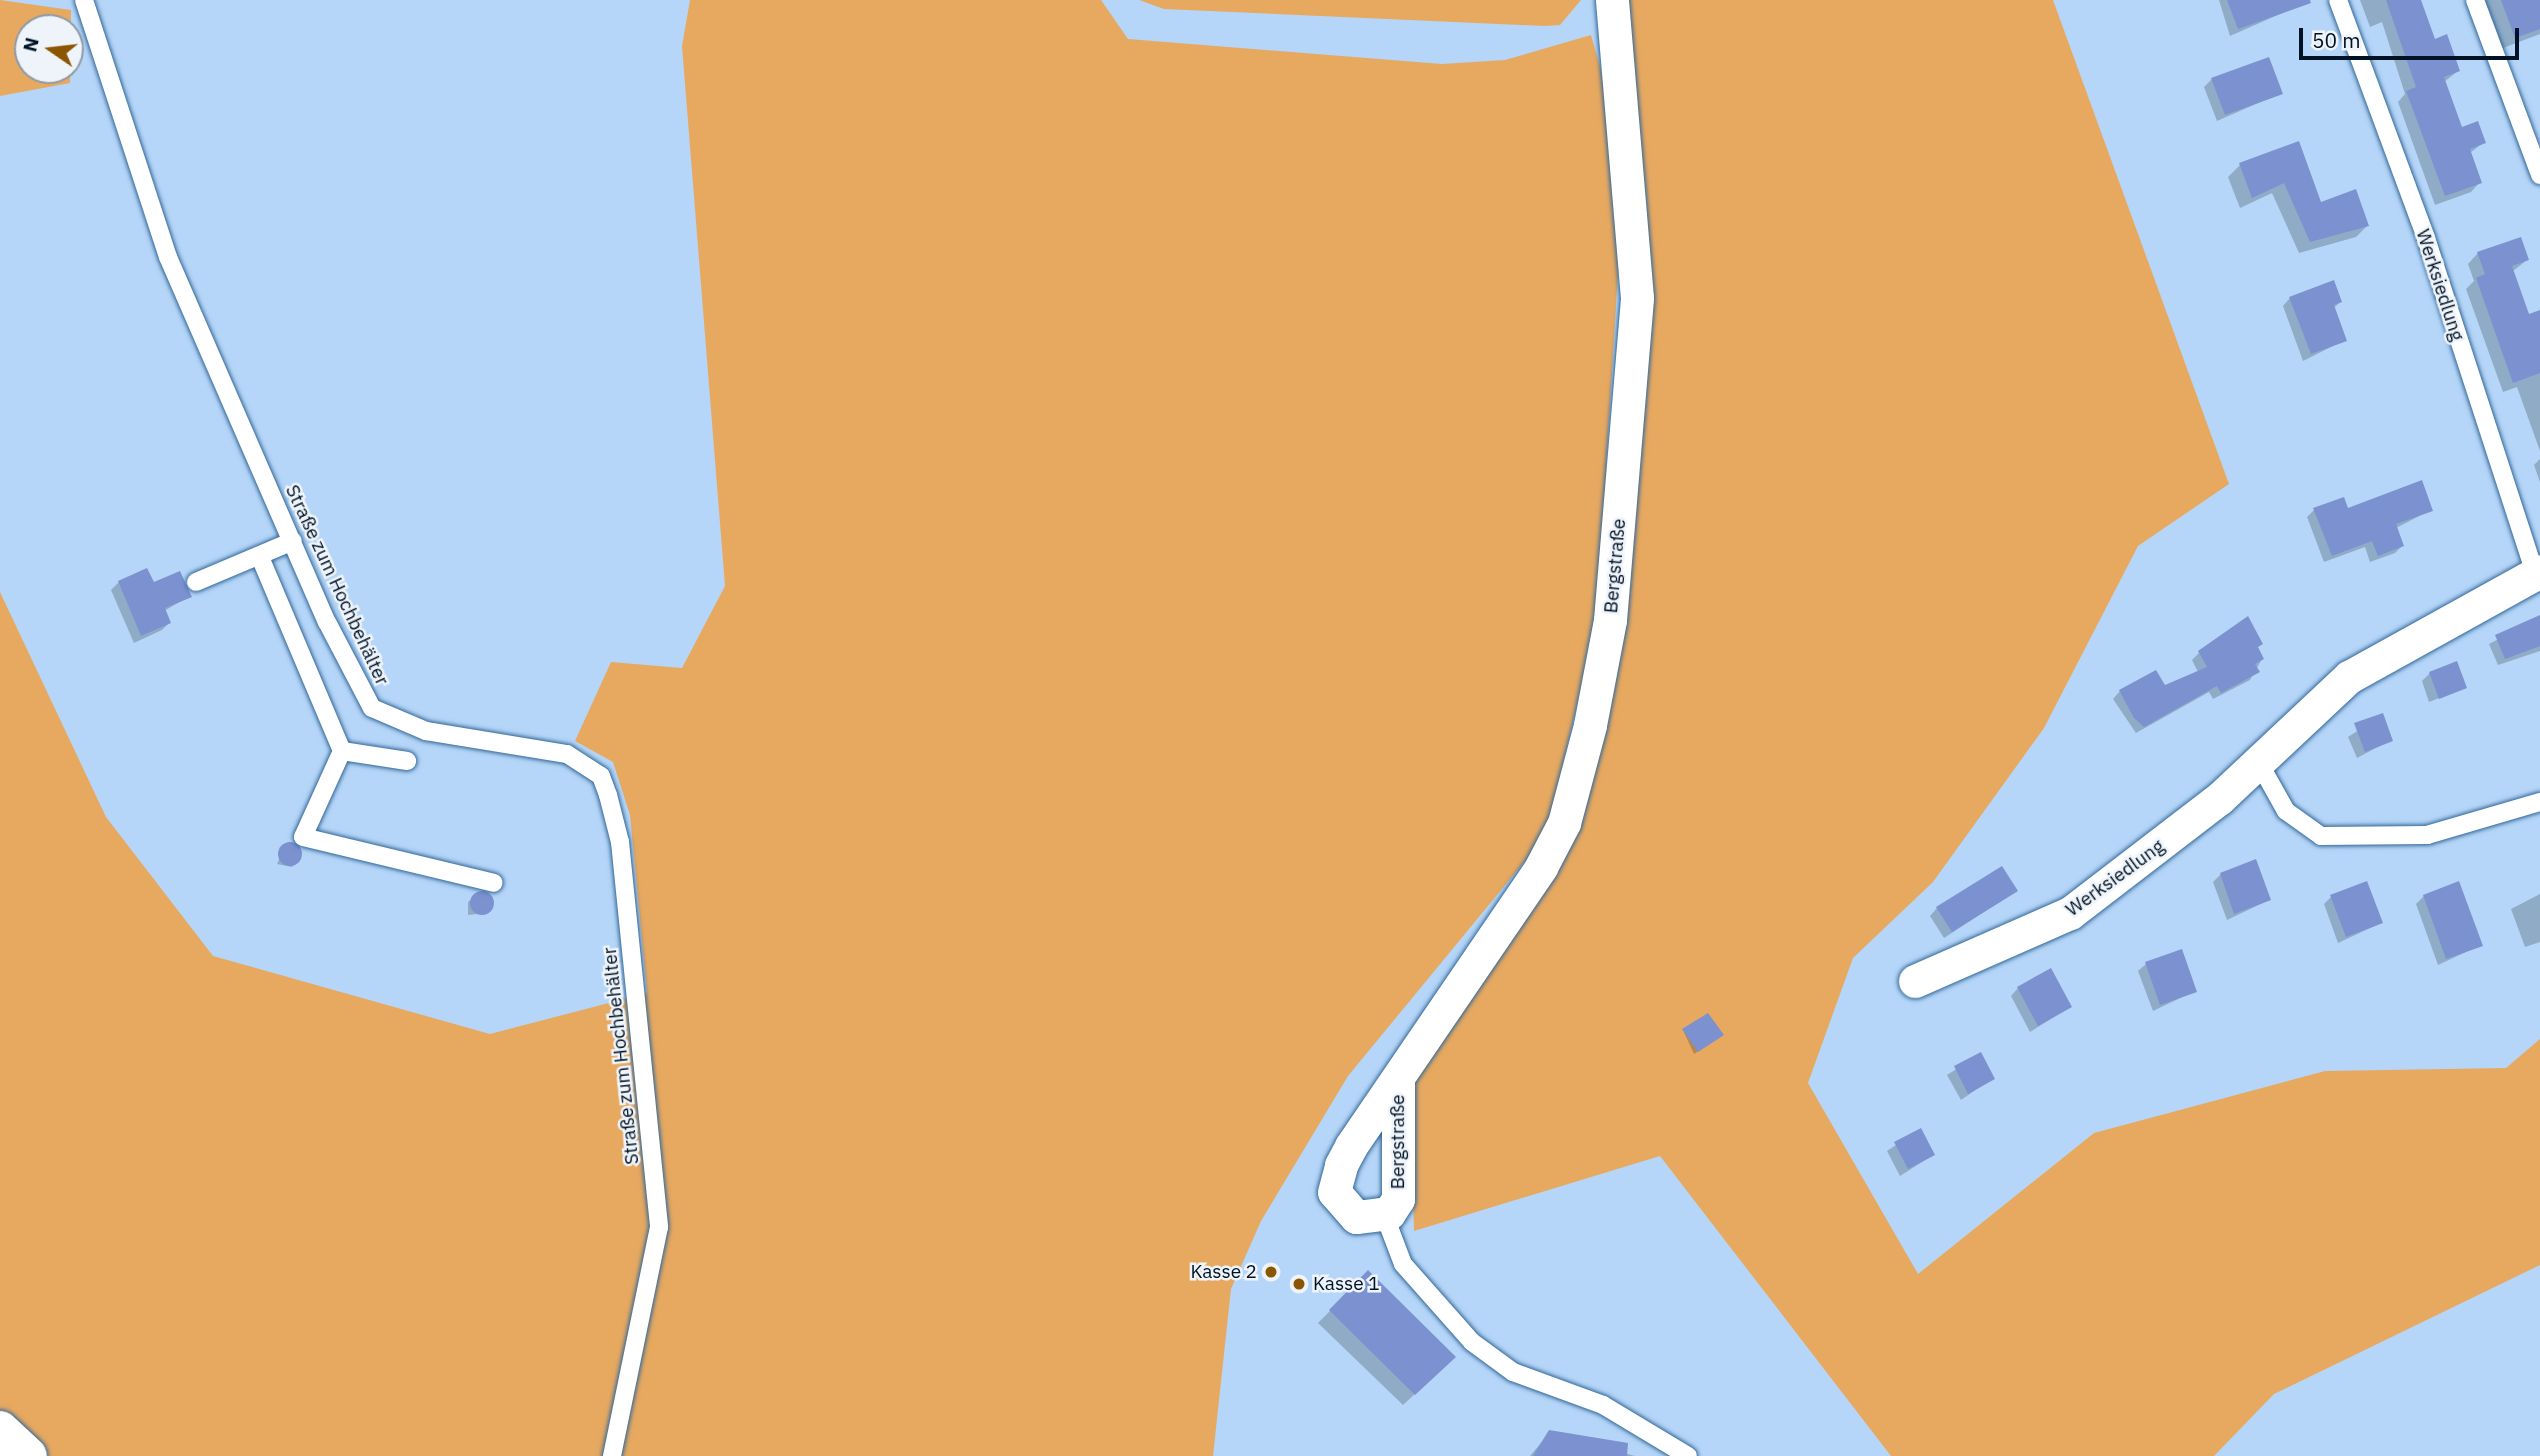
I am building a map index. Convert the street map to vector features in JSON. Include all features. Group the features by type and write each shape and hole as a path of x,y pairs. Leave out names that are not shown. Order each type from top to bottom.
{"main road":[{"path":"0,1430 28,1456"}],"street":[{"name":"Bergstraße","path":"1398,1079 1398,1199 1384,1214 1356,1217 1340,1202 1334,1181 1398,1079 1541,867 1564,823 1592,716 1610,620 1637,298 1612,0"},
{"name":"Werksiedlung","path":"1915,981 2070,913 2258,761 2349,677 2537,572"}],"lane":[{"name":"Straße zum Hochbehälter","path":"84,0 168,257 293,541 372,708 426,731 567,754 601,776 608,795 620,842 659,1227 612,1456"},
{"name":"Werksiedlung","path":"2338,0 2426,238 2537,572"},
{"path":"2475,0 2539,170"},
{"path":"196,582 293,541"},
{"path":"260,557 342,751 303,837 494,883"},
{"path":"342,751 407,761"},
{"path":"2258,761 2286,811 2321,836 2427,835 2540,802"},
{"path":"1384,1214 1403,1264 1472,1342 1513,1372 1603,1405 1688,1456"}],"shaded area":[{"path":"0,0 71,10 71,14 14,14 14,84 65,84 0,96"},
{"path":"690,0 1101,0 1128,39 1442,64 1505,60 1591,35 1605,84 1620,239 1597,620 1547,832 1569,844 1652,302 1624,0 2053,0 2229,484 2138,546 2044,728 1933,882 1853,958 1808,1083 1918,1274 2094,1133 2325,1071 2506,1068 2540,1039 2540,1265 2274,1394 2214,1456 1891,1456 1660,1156 1414,1231 1410,1080 1544,838 1348,1076 1261,1221 1231,1289 1213,1456 21,1456 0,1437 0,592 106,817 213,956 490,1034 647,993 630,815 613,762 575,741 611,662 682,668 725,586 682,46"},
{"path":"1139,0 1581,0 1560,25 1544,26 1164,9"}],"building":[{"path":"2227,0 2310,0 2311,3 2238,29"},
{"path":"2386,0 2421,0 2435,39 2447,34 2460,71 2444,77 2462,127 2478,121 2486,143 2470,149 2482,183 2445,196 2406,91 2416,87"},
{"path":"2501,0 2540,0 2540,29 2515,38"},
{"path":"2269,57 2283,94 2225,115 2211,78"},
{"path":"2299,141 2321,202 2356,189 2369,226 2310,242 2284,183 2252,198 2239,163"},
{"path":"2521,237 2529,260 2512,266 2529,314 2540,310 2540,373 2513,383 2476,278 2485,274 2477,252"},
{"path":"2334,280 2342,302 2334,305 2347,341 2311,354 2289,297"},
{"path":"2422,480 2433,511 2396,524 2404,546 2378,556 2372,541 2332,556 2313,508 2344,497 2348,508"},
{"path":"147,568 154,582 180,571 192,597 165,608 171,623 141,636 118,581"},
{"path":"2540,615 2540,646 2505,659 2495,635"},
{"path":"2248,616 2263,644 2258,647 2264,659 2255,664 2260,672 2221,693 2217,686 2144,727 2134,718 2119,690 2156,670 2165,685 2207,667 2198,651"},
{"path":"2457,661 2467,688 2439,699 2429,672"},
{"path":"2383,713 2393,741 2365,752 2354,723"},
{"path":"290,842 301,849 302,854 295,865 290,866 279,859 278,854 285,843"},
{"path":"2256,859 2271,900 2234,914 2220,873"},
{"path":"2002,866 2018,891 1952,932 1936,907"},
{"path":"2367,881 2383,923 2346,937 2330,895"},
{"path":"2459,881 2483,946 2446,959 2423,895"},
{"path":"482,891 491,894 494,903 491,912 482,915 473,912 470,903 473,894"},
{"path":"2182,949 2197,992 2160,1005 2145,962"},
{"path":"2051,968 2072,1007 2038,1026 2017,987"},
{"path":"1708,1013 1724,1035 1698,1052 1682,1029"},
{"path":"1981,1052 1995,1079 1968,1094 1954,1066"},
{"path":"1921,1128 1935,1155 1908,1169 1894,1142"},
{"path":"1368,1270 1456,1357 1415,1395 1329,1310"},
{"path":"1549,1430 1628,1443 1627,1456 1533,1456"}],"place":[{"name":"Kasse 2","path":"1271,1272"},
{"name":"Kasse 1","path":"1299,1284"}]}
